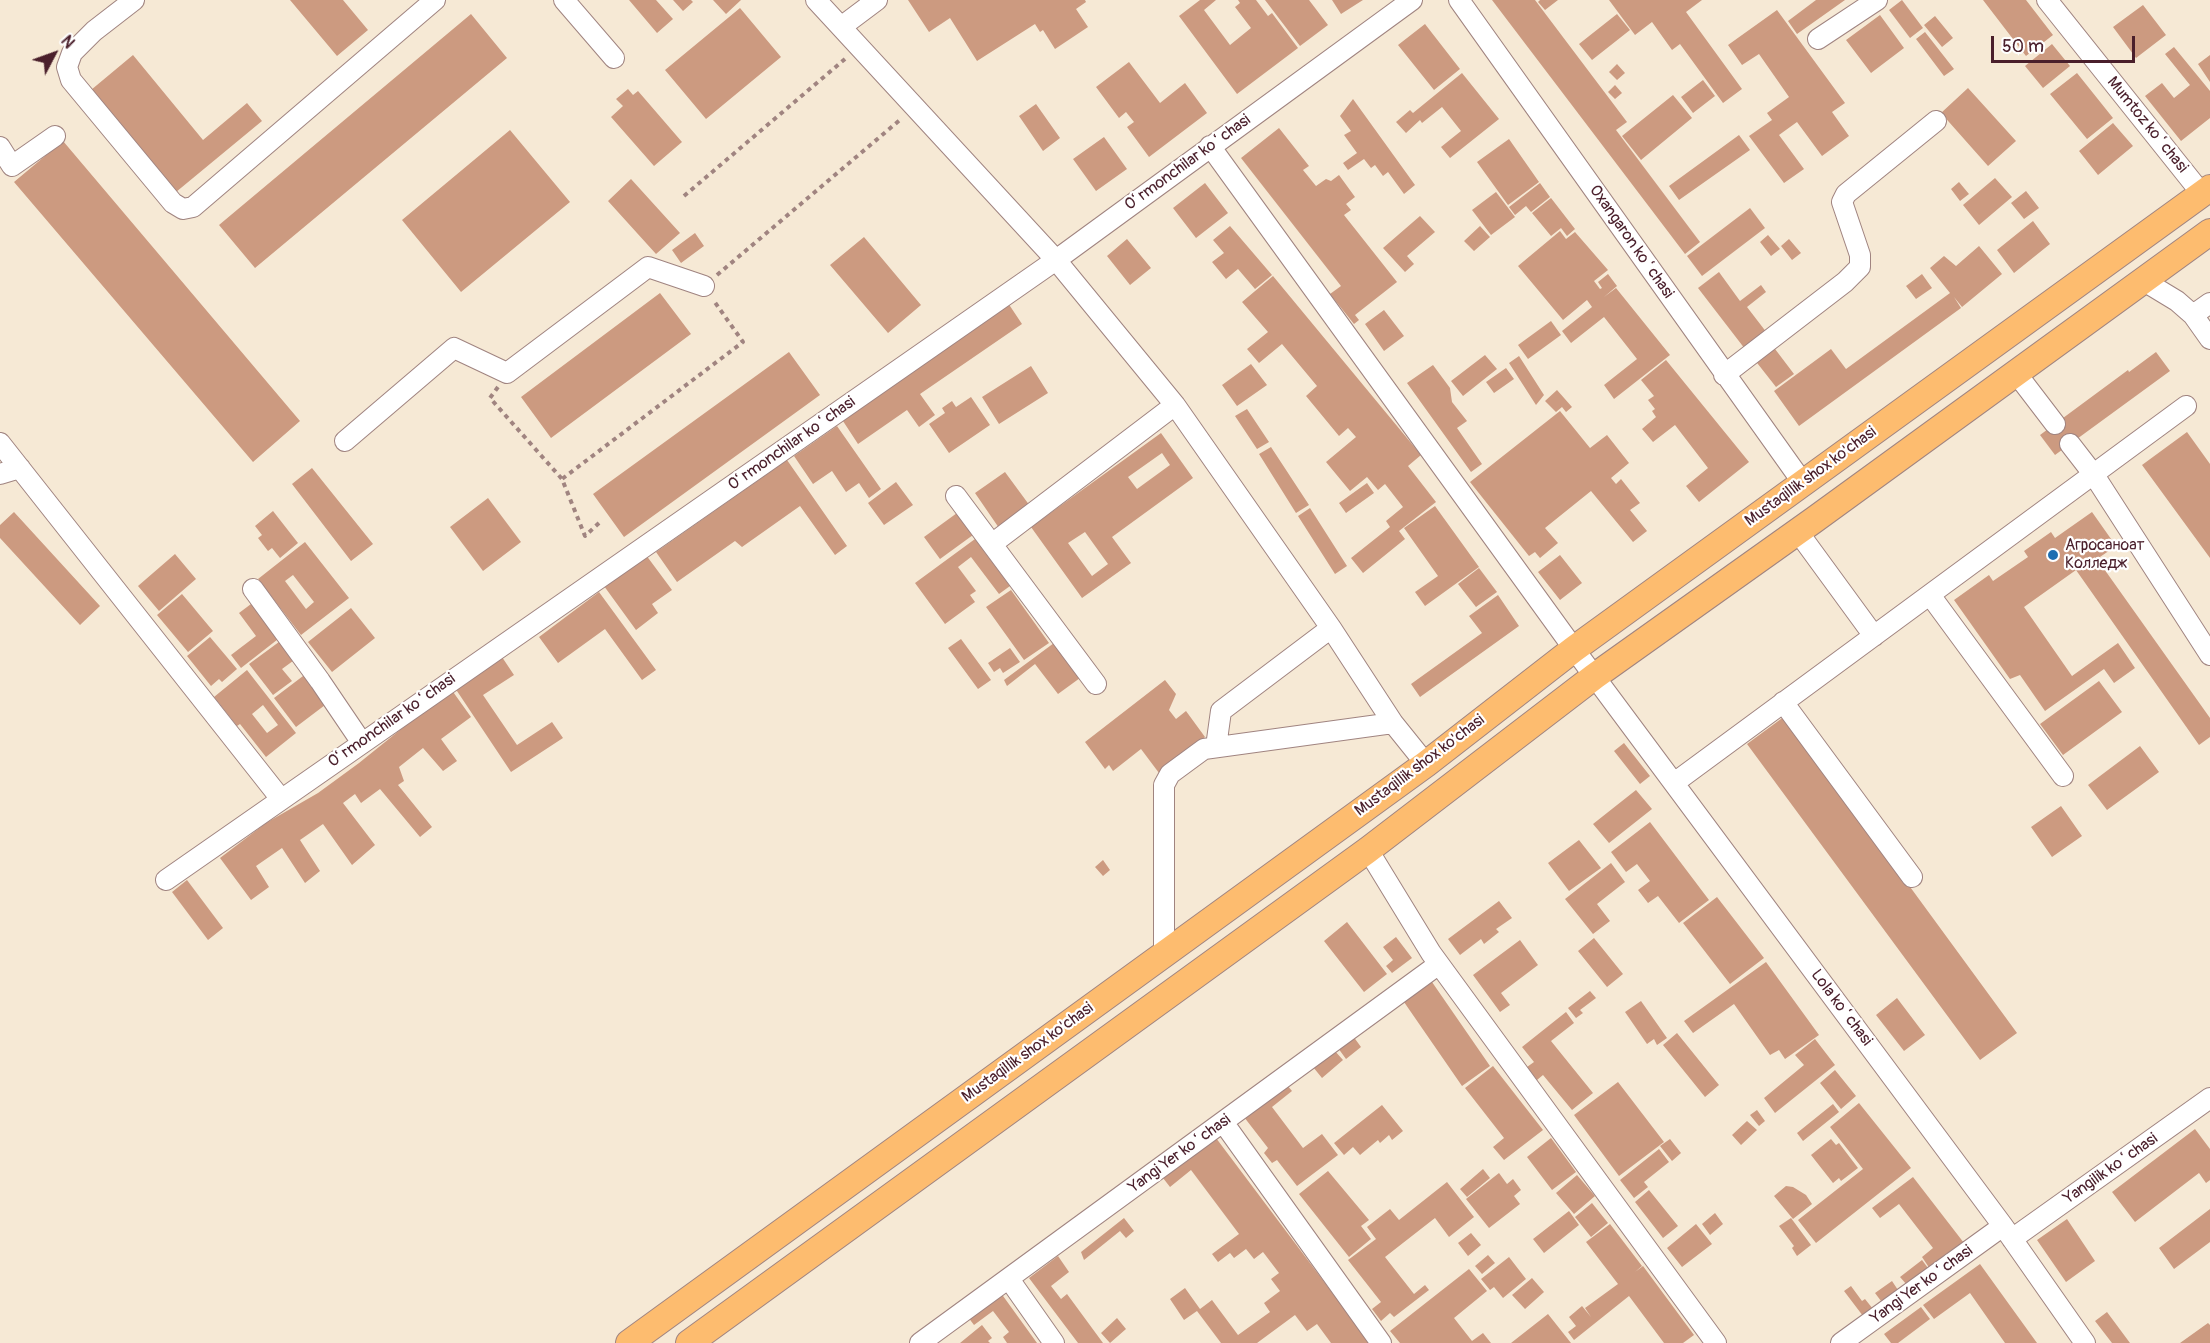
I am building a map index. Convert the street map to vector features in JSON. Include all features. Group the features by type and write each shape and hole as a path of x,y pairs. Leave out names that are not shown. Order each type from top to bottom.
{"main road":[{"name":"Mustaqillik shox ko'chasi","path":"629,1343 1426,764 1574,650 2206,191"},
{"name":"Mustaqillik shox ko'chasi","path":"688,1343 1368,850 1595,676 1798,532 2210,232"},
{"path":"922,1130 942,1159"}],"street":[{"path":"134,0 94,31 72,53 67,67 71,80 172,203 183,209 192,207 435,0"},
{"path":"564,0 614,58"},
{"path":"816,0 1056,260 1175,405 1331,628 1393,723 1426,764"},
{"path":"841,27 877,0"},
{"name":"Oʻrmonchilar koʻchasi","path":"166,880 1056,260 1412,0"},
{"name":"Oxangaron koʻchasi","path":"1459,0 1803,483"},
{"path":"1818,39 1877,0"},
{"name":"Mumtoz koʻchasi","path":"2047,0 2206,191"},
{"path":"1725,375 1845,282 1860,267 1860,255 1842,202 1846,194 1936,121"},
{"path":"0,147 12,166 55,136"},
{"name":"Lola koʻchasi","path":"1210,146 1574,650 2007,1233 2085,1343"},
{"path":"345,441 454,348 507,373 648,267 704,286"},
{"path":"2144,280 2193,315 2210,339"},
{"path":"2193,315 2210,303"},
{"path":"2016,373 2055,424"},
{"path":"992,544 1175,405"},
{"path":"1674,783 2186,406"},
{"path":"0,443 281,799"},
{"path":"2070,444 2094,475 2206,642"},
{"path":"0,474 20,468"},
{"path":"956,496 1096,684"},
{"path":"1798,532 1874,636"},
{"path":"253,589 362,742"},
{"path":"1930,595 2063,776"},
{"path":"1216,747 1221,711 1331,628"},
{"path":"1783,702 1912,878"},
{"path":"1164,955 1164,785 1170,774 1204,749 1393,723"},
{"path":"1368,850 1438,964 1716,1343"},
{"name":"Yangi Yer koʻchasi","path":"920,1343 1438,964"},
{"name":"Yangilik koʻchasi","path":"2007,1233 2210,1098"},
{"path":"1223,1122 1381,1343"},
{"name":"Yangi Yer koʻchasi","path":"1841,1343 2007,1233"},
{"path":"1009,1279 1054,1343"}],"path":[{"path":"684,196 859,46"},
{"path":"562,479 743,342 704,286 915,106"},
{"path":"507,373 490,398 562,479 585,536 599,523"}],"building":[{"path":"290,0 343,0 368,30 337,56"},
{"path":"629,0 656,0 673,19 657,33"},
{"path":"673,0 691,0 693,2 683,11"},
{"path":"713,0 741,0 726,14"},
{"path":"908,0 1085,0 1086,2 1076,9 1088,27 1055,49 1043,30 1040,32 1035,24 977,61 950,18 929,32"},
{"path":"1200,0 1216,0 1204,10 1230,45 1251,28 1235,7 1240,3 1238,0 1256,0 1268,16 1272,13 1298,48 1237,94 1179,16"},
{"path":"1265,0 1309,0 1328,25 1300,46"},
{"path":"1332,0 1363,0 1341,14"},
{"path":"1492,0 1535,0 1627,122 1616,130 1700,242 1685,254"},
{"path":"1558,0 1545,10 1538,2"},
{"path":"1609,0 1702,0 1686,12 1742,89 1723,103 1680,44 1672,50 1652,22 1635,35"},
{"path":"1816,0 1845,0 1797,34 1788,21"},
{"path":"1902,0 1923,28 1910,38 1889,10"},
{"path":"1983,0 2026,0 2053,35 2026,56"},
{"path":"2143,5 2166,35 2136,58 2113,27"},
{"path":"740,8 781,57 706,119 665,70"},
{"path":"1777,10 1845,103 1832,112 1849,136 1822,156 1797,122 1779,135 1804,169 1784,183 1749,136 1772,120 1767,113 1789,97 1759,54 1742,65 1728,45"},
{"path":"471,14 507,58 255,268 219,225"},
{"path":"1617,14 1630,30 1592,60 1579,44"},
{"path":"1880,15 1904,48 1871,73 1846,40"},
{"path":"1935,16 1953,38 1942,47 1924,25"},
{"path":"1425,24 1460,69 1434,90 1398,45"},
{"path":"1925,32 1954,69 1944,76 1916,39"},
{"path":"2052,44 2070,66 2043,88 2025,66"},
{"path":"2174,47 2210,91 2210,118 2181,141 2145,96 2162,83 2174,98 2190,85 2165,54"},
{"path":"133,55 203,140 247,103 262,121 170,197 85,95"},
{"path":"2210,55 2210,82 2198,64"},
{"path":"1129,62 1160,103 1185,83 1207,113 1149,157 1127,127 1134,122 1126,112 1119,118 1096,87"},
{"path":"1617,64 1625,73 1617,80 1609,72"},
{"path":"1462,73 1499,119 1450,158 1441,147 1461,131 1442,107 1422,123 1420,120 1406,133 1396,122 1410,110 1413,113"},
{"path":"2077,73 2113,118 2087,139 2050,94"},
{"path":"1703,80 1715,96 1693,113 1681,97"},
{"path":"1615,85 1622,93 1615,99 1608,92"},
{"path":"1968,88 2016,141 1988,166 1941,113"},
{"path":"628,89 633,95 638,91 682,142 654,166 611,117 623,106 616,99"},
{"path":"1673,95 1692,118 1641,160 1622,136"},
{"path":"1353,99 1415,185 1404,194 1388,172 1383,176 1375,165 1371,168 1364,159 1348,170 1343,163 1357,153 1344,135 1351,131 1340,116"},
{"path":"1036,104 1060,138 1043,151 1019,116"},
{"path":"2113,123 2133,146 2098,175 2079,151"},
{"path":"1279,128 1309,166 1303,170 1316,186 1326,179 1331,181 1339,175 1355,197 1346,204 1351,210 1344,215 1397,282 1355,315 1359,320 1354,324 1330,294 1341,286 1241,158"},
{"path":"510,130 570,202 461,292 402,220"},
{"path":"1739,135 1750,150 1679,200 1669,186"},
{"path":"1104,137 1127,169 1096,191 1073,159"},
{"path":"1509,139 1539,182 1508,205 1477,162"},
{"path":"63,141 300,421 253,462 14,182"},
{"path":"1995,178 2012,197 1979,225 1963,205"},
{"path":"631,179 680,233 656,254 608,201"},
{"path":"1959,182 1969,194 1960,201 1951,189"},
{"path":"1205,183 1228,213 1196,238 1173,208"},
{"path":"1540,183 1550,197 1531,212 1526,206 1515,215 1509,207"},
{"path":"2026,191 2039,208 2024,219 2011,203"},
{"path":"1496,192 1515,217 1491,235 1472,210"},
{"path":"1551,198 1575,229 1567,236 1561,228 1551,236 1532,213"},
{"path":"1750,208 1765,228 1702,276 1687,256"},
{"path":"1420,216 1435,232 1407,256 1414,264 1405,272 1383,248"},
{"path":"2033,221 2050,244 2014,273 1997,250"},
{"path":"1230,226 1272,275 1255,289 1238,269 1226,279 1212,262 1224,253 1213,240"},
{"path":"1480,226 1490,237 1474,251 1464,241"},
{"path":"1560,231 1566,239 1575,232 1608,270 1594,281 1600,289 1602,288 1598,282 1608,274 1617,286 1604,297 1616,288 1670,355 1614,399 1604,385 1637,359 1604,317 1571,343 1562,331 1592,307 1587,300 1563,320 1518,266"},
{"path":"695,233 704,246 681,263 672,250"},
{"path":"1768,235 1780,249 1771,256 1760,242"},
{"path":"864,237 921,305 888,333 830,265"},
{"path":"1127,239 1151,268 1130,285 1107,256"},
{"path":"1789,239 1801,253 1792,260 1781,246"},
{"path":"1979,246 2002,274 1962,307 1954,297 1961,308 1799,426 1774,391 1831,349 1846,369 1950,293 1930,268 1944,256 1956,266"},
{"path":"1719,272 1740,301 1761,285 1766,292 1747,307 1767,333 1745,349 1698,288"},
{"path":"1922,274 1932,288 1916,299 1906,286"},
{"path":"1273,276 1421,455 1408,466 1436,502 1399,531 1405,539 1363,573 1351,558 1390,527 1386,521 1403,507 1385,484 1378,490 1367,477 1350,491 1326,462 1356,437 1348,428 1339,436 1306,396 1317,386 1282,344 1259,363 1247,349 1268,332 1242,302"},
{"path":"660,293 691,334 551,438 521,397"},
{"path":"1008,303 1022,324 920,394 935,415 919,427 907,410 858,444 841,418"},
{"path":"1384,310 1404,336 1384,351 1365,324"},
{"path":"1551,321 1561,335 1528,359 1518,345"},
{"path":"1772,345 1794,374 1776,387 1754,359"},
{"path":"789,352 820,395 624,537 593,494"},
{"path":"2156,352 2170,371 2055,455 2040,435"},
{"path":"1485,355 1497,369 1463,396 1451,381"},
{"path":"1519,356 1544,395 1536,405 1509,363"},
{"path":"1666,360 1749,462 1699,502 1686,486 1708,468 1675,425 1653,442 1642,429 1656,417 1652,411 1655,409 1648,400 1654,396 1641,380"},
{"path":"1251,364 1267,385 1237,406 1222,385"},
{"path":"1433,365 1450,388 1452,402 1467,421 1457,428 1482,464 1471,472 1407,383"},
{"path":"1031,366 1048,393 999,424 982,397"},
{"path":"1506,368 1514,379 1494,393 1486,382"},
{"path":"1557,390 1572,407 1566,412 1562,407 1556,412 1545,401"},
{"path":"971,397 990,425 949,453 929,424 945,413 942,408 952,401 956,407"},
{"path":"1247,409 1269,442 1257,449 1235,416"},
{"path":"1560,411 1590,448 1607,435 1629,463 1611,478 1616,484 1621,479 1640,503 1630,510 1647,531 1633,542 1591,491 1545,528 1558,543 1540,558 1535,552 1529,556 1470,482"},
{"path":"837,426 881,489 869,498 859,483 846,492 832,471 813,484 794,456"},
{"path":"2187,432 2210,464 2210,558 2142,465"},
{"path":"1161,433 1193,478 1112,537 1131,563 1082,598 1031,527","holes":["1162,453 1170,465 1137,489 1128,477","1085,532 1108,564 1092,576 1068,543"]},
{"path":"1271,447 1309,505 1296,513 1259,454"},
{"path":"787,460 847,546 835,555 800,506 742,547 735,541 677,582 656,552"},
{"path":"312,468 373,544 351,561 292,484"},
{"path":"1005,472 1030,506 999,528 975,493"},
{"path":"896,482 913,505 884,525 868,503"},
{"path":"1367,483 1374,493 1346,513 1339,503"},
{"path":"488,498 521,542 483,571 450,527"},
{"path":"1435,506 1479,567 1425,606 1415,592 1438,576 1404,528"},
{"path":"1310,508 1347,566 1335,574 1298,516"},
{"path":"273,511 298,543 280,558 272,548 268,551 258,538 262,535 255,526"},
{"path":"14,512 100,606 80,625 0,538 0,525"},
{"path":"2092,512 2116,546 2097,559 2210,718 2210,737 2199,745 2076,570 2024,607 2072,676 2118,643 2135,668 2114,683 2104,669 2045,711 2020,675 2010,679 1954,600 1989,575 1993,581 2028,557 2024,551 2051,532 2055,538"},
{"path":"957,513 973,535 940,559 924,537"},
{"path":"975,539 1010,586 999,594 971,557 958,567 976,591 970,595 975,602 945,624 915,583"},
{"path":"305,542 349,598 301,635 258,579","holes":["293,575 314,602 306,609 285,581"]},
{"path":"175,554 196,579 159,611 138,586"},
{"path":"646,555 672,590 652,604 658,613 636,630 604,586"},
{"path":"1560,555 1582,583 1560,600 1538,572"},
{"path":"1479,568 1497,592 1476,607 1458,584"},
{"path":"1011,590 1049,643 1024,660 986,607"},
{"path":"599,592 656,670 642,680 605,629 558,663 539,637"},
{"path":"182,594 213,631 188,652 157,615"},
{"path":"1498,595 1519,626 1420,697 1411,684 1482,633 1469,616"},
{"path":"255,601 282,636 241,668 231,655 256,636 239,613"},
{"path":"351,608 375,638 332,672 308,642"},
{"path":"210,637 237,669 222,682 219,679 211,686 187,656"},
{"path":"283,639 297,658 282,669 292,681 273,695 249,664"},
{"path":"961,639 991,680 978,689 948,648"},
{"path":"1054,643 1080,678 1058,694 1035,664 1007,686 1004,680"},
{"path":"1010,648 1020,662 1003,673 1000,668 994,672 988,663"},
{"path":"502,657 514,675 483,695 517,745 552,722 563,738 511,772 455,688"},
{"path":"247,670 296,733 266,757 240,724 237,726 214,697","holes":["263,705 278,725 267,733 252,714"]},
{"path":"307,673 329,702 296,727 274,698"},
{"path":"1165,680 1176,694 1169,710 1176,719 1186,711 1205,737 1159,773 1141,749 1113,771 1109,765 1105,769 1085,742"},
{"path":"2099,681 2122,712 2063,755 2040,724"},
{"path":"451,689 471,717 441,739 457,761 443,771 423,748 399,767 404,781 398,785 432,827 420,837 380,789 361,803 355,794 343,803 375,845 352,865 323,824 300,840 320,871 305,883 282,848 256,866 269,887 251,900 220,858 266,823 318,793"},
{"path":"1785,716 2017,1033 1980,1060 1747,744"},
{"path":"1624,743 1650,776 1640,784 1614,751"},
{"path":"2140,746 2159,772 2107,810 2088,785"},
{"path":"1636,790 1652,809 1609,843 1593,824"},
{"path":"2061,806 2082,836 2052,857 2031,827"},
{"path":"1650,822 1709,900 1679,923 1658,896 1648,903 1638,890 1650,881 1637,864 1626,872 1611,852"},
{"path":"1579,840 1601,868 1569,891 1548,863"},
{"path":"1103,860 1110,870 1103,876 1095,867"},
{"path":"1611,863 1625,882 1597,904 1610,921 1593,934 1565,899"},
{"path":"187,880 223,928 208,940 172,892"},
{"path":"1717,897 1764,958 1730,984 1683,923"},
{"path":"1499,901 1512,918 1496,929 1499,932 1484,944 1481,939 1460,955 1448,939"},
{"path":"1347,922 1387,974 1364,992 1324,941"},
{"path":"1396,937 1412,958 1392,973 1386,966 1393,960 1383,947"},
{"path":"1594,938 1623,974 1607,987 1578,951"},
{"path":"1520,940 1538,965 1501,993 1510,1005 1500,1012 1473,975"},
{"path":"1766,962 1819,1035 1785,1059 1779,1050 1770,1055 1734,1004 1693,1033 1684,1021"},
{"path":"1432,982 1490,1066 1462,1086 1404,1002"},
{"path":"1590,991 1596,998 1580,1010 1583,1013 1576,1018 1568,1008"},
{"path":"1897,998 1925,1035 1904,1051 1876,1015"},
{"path":"1641,1001 1667,1038 1657,1045 1654,1039 1647,1044 1625,1012"},
{"path":"1566,1012 1574,1023 1551,1041 1593,1093 1572,1110 1543,1075 1537,1080 1527,1067 1534,1062 1522,1047"},
{"path":"1677,1033 1719,1085 1705,1097 1663,1045"},
{"path":"1353,1036 1361,1047 1346,1059 1338,1048"},
{"path":"1815,1039 1835,1065 1775,1113 1764,1098 1804,1065 1795,1055"},
{"path":"1334,1050 1343,1060 1322,1078 1313,1067"},
{"path":"1493,1066 1543,1130 1504,1160 1493,1147 1504,1138 1465,1088"},
{"path":"1835,1070 1856,1096 1841,1109 1820,1083"},
{"path":"1618,1082 1664,1142 1619,1176 1574,1115"},
{"path":"1287,1085 1292,1091 1272,1107 1303,1148 1322,1134 1338,1155 1297,1186 1277,1160 1272,1163 1264,1153 1268,1148 1244,1117"},
{"path":"1859,1103 1911,1168 1816,1243 1798,1220 1863,1169 1830,1127"},
{"path":"1833,1104 1839,1112 1803,1141 1797,1133"},
{"path":"1382,1105 1403,1131 1392,1140 1389,1135 1380,1143 1378,1140 1360,1155 1353,1147 1344,1155 1334,1143"},
{"path":"1757,1110 1765,1121 1759,1126 1750,1115"},
{"path":"1747,1121 1757,1130 1741,1145 1732,1135"},
{"path":"2195,1129 2210,1149 2210,1180 2206,1183 2199,1173 2135,1222 2112,1192"},
{"path":"1216,1138 1370,1343 1331,1343 1317,1324 1307,1331 1295,1315 1257,1343 1221,1343 1197,1311 1184,1320 1170,1299 1185,1288 1200,1309 1212,1300 1238,1335 1270,1312 1264,1303 1280,1291 1271,1279 1279,1273 1263,1252 1254,1259 1246,1249 1234,1258 1230,1253 1218,1262 1212,1254 1239,1234 1191,1170 1170,1187 1163,1178"},
{"path":"1551,1138 1576,1172 1552,1190 1527,1157"},
{"path":"1670,1139 1681,1153 1672,1161 1660,1146"},
{"path":"1831,1139 1836,1145 1839,1143 1858,1168 1841,1181 1839,1178 1833,1183 1811,1155"},
{"path":"1659,1149 1669,1162 1644,1182 1648,1187 1634,1198 1620,1180"},
{"path":"1483,1169 1490,1178 1467,1197 1460,1189"},
{"path":"1328,1171 1369,1220 1361,1226 1371,1239 1349,1257 1299,1194"},
{"path":"1499,1173 1507,1184 1513,1179 1521,1190 1514,1196 1520,1204 1489,1228 1466,1199"},
{"path":"1577,1175 1595,1196 1574,1214 1556,1193"},
{"path":"1913,1177 1964,1243 1930,1269 1922,1257 1933,1248 1899,1204 1880,1218 1872,1208"},
{"path":"1447,1182 1474,1217 1449,1237 1435,1218 1385,1257 1414,1294 1425,1285 1429,1290 1394,1317 1390,1313 1381,1321 1372,1309 1381,1302 1348,1260 1376,1239 1367,1227 1390,1209 1399,1220"},
{"path":"1786,1186 1793,1187 1806,1195 1812,1204 1793,1219 1774,1196"},
{"path":"1649,1190 1678,1226 1663,1238 1635,1202"},
{"path":"1592,1203 1608,1223 1591,1237 1575,1217"},
{"path":"2210,1209 2210,1242 2174,1269 2159,1248"},
{"path":"1569,1211 1579,1225 1544,1253 1533,1239"},
{"path":"1715,1213 1723,1224 1710,1235 1702,1224"},
{"path":"1124,1218 1134,1231 1126,1238 1120,1231 1084,1260 1081,1252"},
{"path":"1791,1218 1811,1245 1797,1256 1792,1248 1794,1246 1779,1226"},
{"path":"2067,1219 2095,1261 2066,1282 2037,1240"},
{"path":"1610,1224 1642,1266 1635,1272 1643,1266 1694,1335 1683,1343 1664,1343 1629,1296 1574,1340 1568,1332 1576,1326 1569,1317 1582,1306 1591,1317 1585,1308 1618,1284 1586,1242"},
{"path":"1696,1224 1712,1244 1682,1267 1667,1248"},
{"path":"1471,1233 1481,1245 1468,1256 1458,1243"},
{"path":"1488,1255 1495,1263 1482,1274 1475,1266"},
{"path":"1058,1256 1069,1272 1051,1286 1061,1299 1067,1294 1103,1343 1078,1343 1029,1278"},
{"path":"1509,1257 1526,1279 1503,1298 1494,1287 1490,1290 1481,1279"},
{"path":"1922,1260 1928,1268 1907,1285 1900,1277"},
{"path":"1980,1264 2037,1343 2005,1343 1970,1293 1934,1319 1923,1305"},
{"path":"1469,1269 1487,1291 1454,1318 1472,1341 1483,1333 1491,1343 1400,1343 1390,1331"},
{"path":"1532,1278 1544,1292 1525,1309 1512,1295"},
{"path":"1892,1281 1898,1290 1881,1301 1875,1293"},
{"path":"1851,1286 1862,1301 1865,1299 1873,1309 1863,1316 1844,1291"},
{"path":"998,1289 1037,1343 1007,1343 1003,1337 1009,1332 993,1311 974,1325 965,1313"},
{"path":"1921,1307 1930,1319 1898,1343 1891,1343 1884,1334"},
{"path":"2107,1312 2130,1343 2112,1343 2095,1321"},
{"path":"1548,1314 1571,1343 1511,1343"},
{"path":"1117,1318 1126,1329 1110,1343 1101,1333"},
{"path":"2208,1323 2210,1343 2180,1343"},
{"path":"982,1325 992,1338 988,1341 990,1343 960,1343"}],"place":[{"name":"Агросаноат Колледж","path":"2053,555"}]}
